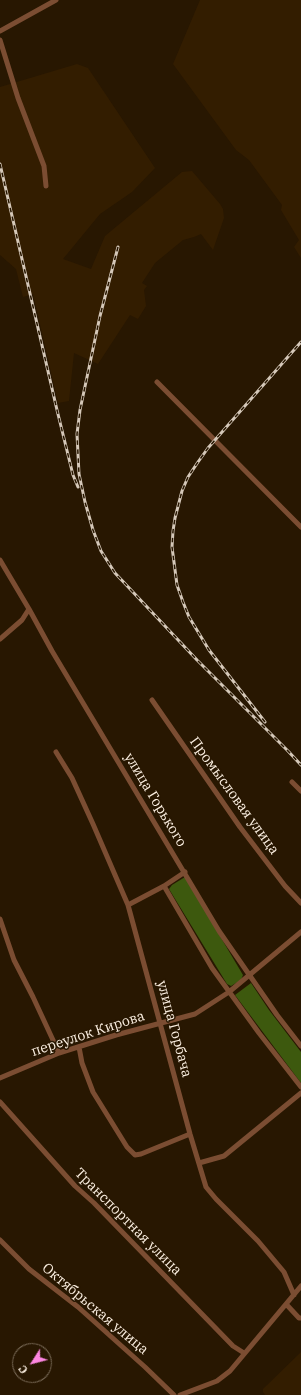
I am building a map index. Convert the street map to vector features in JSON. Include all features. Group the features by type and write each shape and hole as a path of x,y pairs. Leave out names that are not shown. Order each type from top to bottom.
{"street":[{"path":"0,31 56,0"},
{"path":"0,40 18,98 44,166 46,186"},
{"path":"156,382 301,527"},
{"name":"улица Горького","path":"0,560 56,657 219,930 277,1015 301,1046"},
{"path":"0,639 22,620 29,610"},
{"name":"Промысловая улица","path":"152,700 240,827 285,886 301,903"},
{"name":"улица Горбача","path":"56,752 72,778 128,905 190,1134 206,1187 258,1241 284,1272 294,1295"},
{"path":"292,782 301,791"},
{"path":"128,905 164,886 185,872"},
{"path":"164,886 212,968 259,1033 301,1087"},
{"path":"0,919 14,960 59,1053"},
{"name":"переулок Кирова","path":"0,1078 59,1053 116,1035 195,1014 229,992 301,932"},
{"path":"79,1047 82,1063 93,1092 127,1147 135,1155 141,1154 190,1134"},
{"path":"199,1163 224,1156 301,1093"},
{"name":"Транспортная улица","path":"0,1102 75,1186 94,1203 233,1346 244,1353"},
{"name":"Октябрьская улица","path":"0,1240 29,1269 78,1307 174,1395"},
{"path":"180,1395 217,1381 230,1371 301,1286"},
{"path":"286,1304 299,1318 301,1318"}],"shaded area":[{"path":"200,0 301,0 301,258 294,247 299,240 281,210 282,205 249,160 236,150 173,64"},
{"path":"77,64 88,68 155,168 132,192 100,214 63,259 91,269 105,236 182,172 192,171 220,204 223,209 224,218 213,250 201,234 183,240 155,263 142,283 147,286 144,290 146,306 138,319 130,315 98,364 74,353 69,401 58,403 33,294 23,297 16,269 0,255 0,87"},
{"path":"301,1352 301,1395 265,1395 263,1389"}],"green space":[{"path":"185,877 243,975 241,980 231,986 227,984 169,889 172,885"},
{"path":"251,983 269,1010 301,1052 301,1083 235,995"}],"railway":[{"path":"0,164 57,410 73,475 78,487"},
{"path":"118,247 100,316 80,410 77,434 79,474 93,530 101,551 115,573 197,660 290,753"},
{"path":"265,722 209,650 189,617 177,585 172,547 173,531 182,491 188,477 198,462 208,448 301,342"},
{"path":"287,750 301,765"}]}
